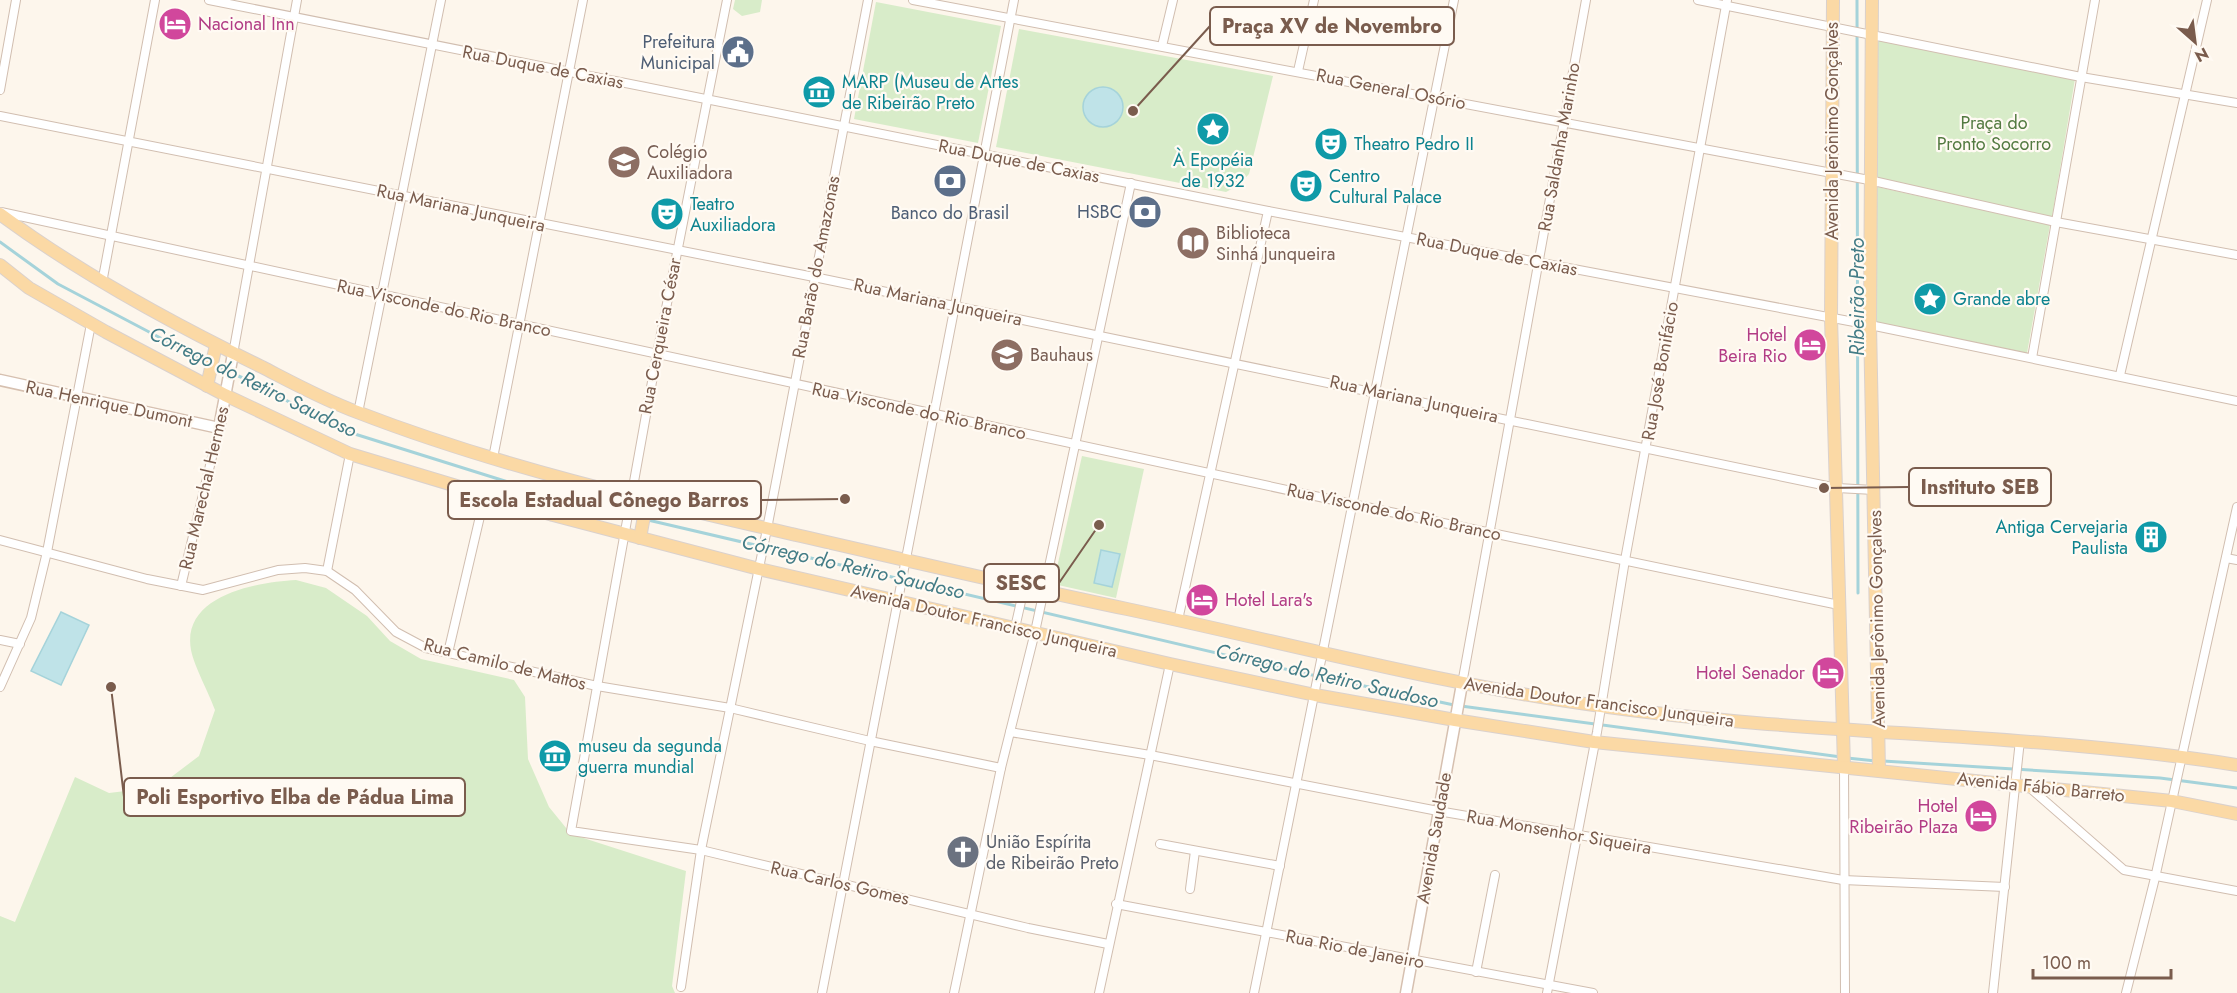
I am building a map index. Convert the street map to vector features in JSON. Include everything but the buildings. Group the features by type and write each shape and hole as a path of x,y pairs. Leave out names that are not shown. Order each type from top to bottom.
{"main road":[{"name":"Avenida Jerônimo Gonçalves","path":"1833,0 1837,27 1835,319 1841,489 1839,605 1844,763"},
{"name":"Avenida Jerônimo Gonçalves","path":"1872,0 1867,33 1864,180 1870,490 1879,766"},
{"name":"Avenida Doutor Francisco Junqueira","path":"0,213 102,283 232,359 358,413 630,500 1041,597 1178,620 1322,660 1461,688 1600,710 1879,736"},
{"name":"Avenida Doutor Francisco Junqueira","path":"0,265 29,288 91,324 350,454 485,495 760,564 1016,624 1170,664 1455,716 1595,737 1844,763"},
{"path":"208,381 215,351"},
{"path":"641,535 647,504"},
{"path":"1879,736 2020,743 2181,762 2237,765"},
{"name":"Avenida Fábio Barreto","path":"1844,763 2173,799 2237,814"}],"street":[{"path":"0,90 16,0"},
{"path":"102,283 155,0"},
{"name":"Rua Duque de Caxias","path":"208,0 1268,211 1866,324 2237,401"},
{"path":"232,359 297,0"},
{"path":"358,413 441,0"},
{"path":"493,458 583,0"},
{"name":"Rua Cerqueira César","path":"571,831 657,354 727,0"},
{"name":"Rua Barão do Amazonas","path":"681,987 701,850 767,533 793,383 868,0"},
{"name":"Rua General Osório","path":"913,0 1701,148 1864,180 2056,222 2237,255"},
{"path":"822,993 1014,0"},
{"path":"1162,46 1173,0"},
{"path":"1298,71 1314,0"},
{"path":"1254,993 1316,691 1373,391 1454,0"},
{"name":"Rua Saldanha Marinho","path":"1461,688 1586,0"},
{"path":"1698,0 1726,2 2081,77 2237,103"},
{"path":"2031,358 2095,0"},
{"path":"2120,375 2207,0"},
{"name":"Rua José Bonifácio","path":"1547,989 1600,710 1726,2"},
{"name":"Rua Mariana Junqueira","path":"0,117 814,277 1841,489 1870,490"},
{"path":"954,993 1001,768 1035,629 1131,183"},
{"path":"1178,620 1268,211"},
{"name":"Rua Visconde do Rio Branco","path":"0,213 111,235 1075,445 1839,605"},
{"path":"0,687 31,618 47,552 91,324"},
{"name":"Rua Marechal Hermes","path":"181,586 219,428 232,359"},
{"name":"Rua Henrique Dumont","path":"0,380 78,399 219,428"},
{"path":"327,572 350,454"},
{"path":"448,653 485,495"},
{"path":"2126,993 2155,878 2237,507"},
{"name":"Rua Camilo de Mattos","path":"0,540 203,590 278,570 305,568 327,572 355,590 396,632 426,648 597,686 730,708 870,741 1001,768"},
{"path":"2226,558 2237,560"},
{"path":"1016,624 1023,592"},
{"path":"0,640 20,644"},
{"path":"1099,993 1116,904 1170,664"},
{"name":"Avenida Saudade","path":"1406,993 1461,688"},
{"name":"Rua Monsenhor Siqueira","path":"1010,732 1150,755 1438,811 1843,880 2005,887"},
{"path":"1993,993 2020,783 2020,743"},
{"path":"1844,763 1845,993"},
{"path":"2020,783 2124,870 2155,878 2237,891"},
{"name":"Rua Carlos Gomes","path":"571,831 701,850 1108,944"},
{"path":"1160,844 1280,866"},
{"path":"1190,889 1195,851"},
{"path":"1476,972 1495,875"},
{"name":"Rua Rio de Janeiro","path":"1116,904 1476,972 1547,989 1593,993"}],"green space":[{"path":"735,0 762,0 760,12 742,16 733,9"},
{"path":"876,2 1001,26 978,143 854,119"},
{"path":"1019,29 1273,76 1249,174 1239,185 1226,192 996,147"},
{"name":"Praça do Pronto Socorro","path":"1877,38 2075,79 2052,217 1873,177"},
{"path":"1873,186 2050,225 2027,353 1875,322"},
{"path":"1082,456 1144,469 1116,598 1058,585 1054,581"},
{"path":"296,580 326,588 367,616 390,641 421,659 514,680 525,697 528,759 549,807 571,834 686,871 672,986 675,993 0,993 0,916 15,922 75,777 109,793 158,787 199,756 215,710 191,650 191,631 198,616 210,604 225,595 262,584"}],"water":[{"path":"1103,87 1117,93 1123,107 1117,121 1103,127 1089,121 1083,107 1089,93"},
{"path":"1101,550 1120,554 1112,587 1094,583"},
{"path":"61,612 89,625 61,685 31,671"}],"waterway":[{"name":"Ribeirão Preto","path":"1857,0 1858,593"},
{"name":"Córrego do Retiro Saudoso","path":"0,242 58,284 208,363"},
{"name":"Córrego do Retiro Saudoso","path":"214,366 248,380 342,430 511,483 641,518"},
{"name":"Córrego do Retiro Saudoso","path":"648,520 1298,672 1454,705"},
{"name":"Córrego do Retiro Saudoso","path":"1461,706 1841,757"},
{"name":"Córrego do Retiro Saudoso","path":"1847,758 1876,761"},
{"path":"1883,761 2160,778 2237,788"}],"place":[{"name":"Nacional Inn","path":"175,24"},
{"name":"Prefeitura Municipal","path":"738,52"},
{"name":"MARP (Museu de Artes de Ribeirão Preto","path":"819,92"},
{"name":"Praça XV de Novembro","path":"1133,111"},
{"name":"À Epopéia de 1932","path":"1213,129"},
{"name":"Theatro Pedro II","path":"1331,144"},
{"name":"Colégio Auxiliadora","path":"624,162"},
{"name":"Banco do Brasil","path":"950,181"},
{"name":"Centro Cultural Palace","path":"1306,186"},
{"name":"HSBC","path":"1145,212"},
{"name":"Teatro Auxiliadora","path":"667,214"},
{"name":"Biblioteca Sinhá Junqueira","path":"1193,243"},
{"name":"Grande abre","path":"1930,299"},
{"name":"Hotel Beira Rio","path":"1810,345"},
{"name":"Bauhaus","path":"1007,355"},
{"name":"Instituto SEB","path":"1824,488"},
{"name":"Escola Estadual Cônego Barros","path":"845,499"},
{"name":"SESC","path":"1099,525"},
{"name":"Antiga Cervejaria Paulista","path":"2151,537"},
{"name":"Hotel Lara's","path":"1202,600"},
{"name":"Hotel Senador","path":"1828,673"},
{"name":"Poli Esportivo Elba de Pádua Lima","path":"111,687"},
{"name":"museu da segunda guerra mundial","path":"555,756"},
{"name":"Hotel Ribeirão Plaza","path":"1981,816"},
{"name":"União Espírita de Ribeirão Preto","path":"963,852"}]}
